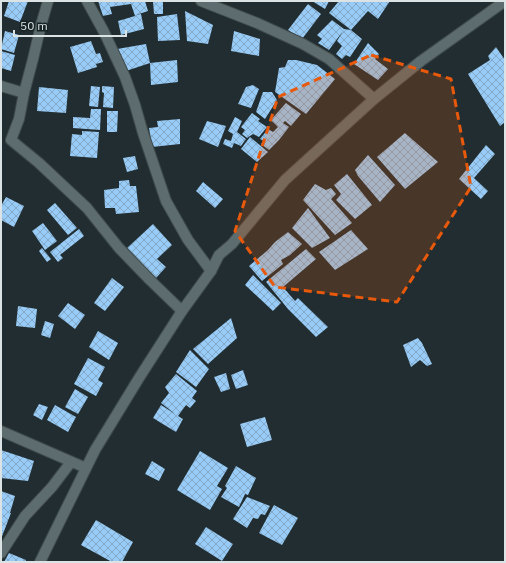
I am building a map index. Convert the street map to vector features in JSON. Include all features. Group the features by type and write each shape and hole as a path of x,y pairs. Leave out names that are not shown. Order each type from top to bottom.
{"street":[{"path":"48,1 24,93 19,119 12,140 87,208 119,248 182,311"},
{"path":"87,1 104,32 125,77 166,201 188,240 212,270"},
{"path":"201,1 257,23 303,44 329,59 374,99"},
{"path":"40,562 95,450 139,378 182,311 212,270 219,256 232,244 285,180 374,99 421,61 505,1"},
{"path":"1,86 24,93"},
{"path":"1,431 86,468"},
{"path":"1,553 25,516 52,487 71,462"}],"highlighted area":[{"path":"371,55 451,79 471,187 397,302 275,287 235,231 278,97"}],"building":[{"path":"9,1 28,1 20,22 4,16"},
{"path":"98,1 145,1 148,11 136,15 141,14 144,29 121,35 118,21 135,16 131,4 110,7 112,14 103,16"},
{"path":"153,1 163,1 163,14 154,14"},
{"path":"312,1 329,1 325,9"},
{"path":"339,1 390,1 378,19 368,11 351,30 329,13"},
{"path":"308,4 321,14 302,39 288,30"},
{"path":"185,11 213,25 208,44 187,41"},
{"path":"177,14 180,40 158,41 157,17"},
{"path":"332,20 344,29 351,30 362,39 350,57 346,55 342,59 336,54 342,46 337,41 343,31 329,50 318,43 322,39 317,35"},
{"path":"5,31 19,35 14,53 1,49"},
{"path":"234,31 260,39 259,56 231,51"},
{"path":"91,41 96,54 100,53 103,62 96,64 97,67 78,73 70,47"},
{"path":"368,43 379,54 375,59 388,69 378,80 354,64"},
{"path":"146,44 150,63 126,71 117,49"},
{"path":"496,47 505,60 505,122 500,126 468,74 490,60 488,56"},
{"path":"1,51 15,55 11,71 1,68"},
{"path":"177,60 178,82 151,85 150,63"},
{"path":"288,60 296,60 317,65 335,79 306,114 275,92 279,68 285,67"},
{"path":"253,85 259,89 251,108 238,104 246,87"},
{"path":"91,86 100,87 98,107 89,106"},
{"path":"102,86 114,87 113,108 103,107 104,93 102,92"},
{"path":"39,87 68,90 66,113 37,111"},
{"path":"263,92 272,92 277,100 265,119 256,112"},
{"path":"286,103 301,114 291,126 285,121 283,123 289,127 269,150 261,144 264,141 260,139 268,129 273,132 278,127 271,120"},
{"path":"91,109 101,109 100,130 73,128 73,117 90,118"},
{"path":"107,111 118,111 117,132 107,132"},
{"path":"252,113 260,119 258,121 267,127 259,137 253,134 247,138 242,134 245,130 241,127"},
{"path":"235,117 242,121 237,132 246,139 241,146 234,143 232,148 223,144 225,139 231,141 233,134 228,131"},
{"path":"180,119 180,144 152,147 149,128 158,127 157,121"},
{"path":"207,121 226,126 218,147 199,139"},
{"path":"82,131 99,132 97,158 70,156 72,134 82,135"},
{"path":"405,133 438,162 405,189 377,157"},
{"path":"250,137 268,152 257,162 241,149"},
{"path":"486,145 495,154 474,178 488,191 481,199 459,179"},
{"path":"368,155 395,185 380,202 358,176 355,170"},
{"path":"135,156 138,169 127,172 123,158"},
{"path":"347,174 372,205 355,219 336,200 341,194 334,185"},
{"path":"129,180 130,186 136,186 139,212 116,214 115,208 105,208 104,190 119,188 119,181"},
{"path":"203,182 223,199 215,208 196,191"},
{"path":"315,184 326,190 331,188 336,194 331,199 352,223 335,235 303,200"},
{"path":"6,197 24,206 14,227 1,220 1,206"},
{"path":"55,203 77,228 68,235 47,210"},
{"path":"308,208 330,238 312,248 292,228"},
{"path":"43,223 57,241 45,250 32,231"},
{"path":"153,224 172,245 157,259 166,267 156,278 127,248"},
{"path":"79,229 84,236 60,255 63,258 58,262 50,252"},
{"path":"351,230 368,249 335,270 319,252"},
{"path":"288,232 302,244 290,255 281,260 283,264 262,281 249,266"},
{"path":"42,248 51,259 47,262 39,251"},
{"path":"306,249 316,259 283,287 295,301 298,298 328,327 316,337 288,309 266,282"},
{"path":"253,275 281,303 273,311 245,285"},
{"path":"112,278 124,287 105,311 94,303"},
{"path":"68,303 85,315 75,329 58,316"},
{"path":"18,306 37,309 35,328 16,326"},
{"path":"231,318 237,338 208,364 193,349"},
{"path":"45,321 54,324 50,338 41,335"},
{"path":"98,331 118,343 109,360 89,347"},
{"path":"418,338 432,364 427,366 420,360 411,367 403,345"},
{"path":"190,350 209,369 196,387 176,372"},
{"path":"88,358 105,367 98,380 103,383 96,396 74,384"},
{"path":"243,370 248,385 236,389 231,375"},
{"path":"226,373 230,389 221,392 214,377"},
{"path":"176,374 197,391 192,398 196,401 190,408 186,405 178,416 183,419 176,432 153,418 161,405 175,414 161,403 169,393 165,387"},
{"path":"75,389 88,397 78,414 65,407"},
{"path":"39,404 48,407 42,420 33,415"},
{"path":"55,405 76,417 68,432 47,420"},
{"path":"265,417 272,440 247,447 240,424"},
{"path":"1,450 34,461 28,481 1,478"},
{"path":"200,451 228,468 217,486 222,489 210,510 177,490"},
{"path":"152,461 165,469 159,481 145,474"},
{"path":"236,466 256,478 248,495 245,494 239,507 221,497 227,488 225,486"},
{"path":"1,491 15,496 11,513 1,539"},
{"path":"247,497 270,506 265,515 261,514 258,519 253,518 247,528 233,519"},
{"path":"274,505 298,518 282,545 259,533"},
{"path":"96,520 133,542 122,562 112,562 81,545"},
{"path":"206,527 233,544 222,561 195,544"},
{"path":"9,553 26,560 25,562 4,562"}]}
